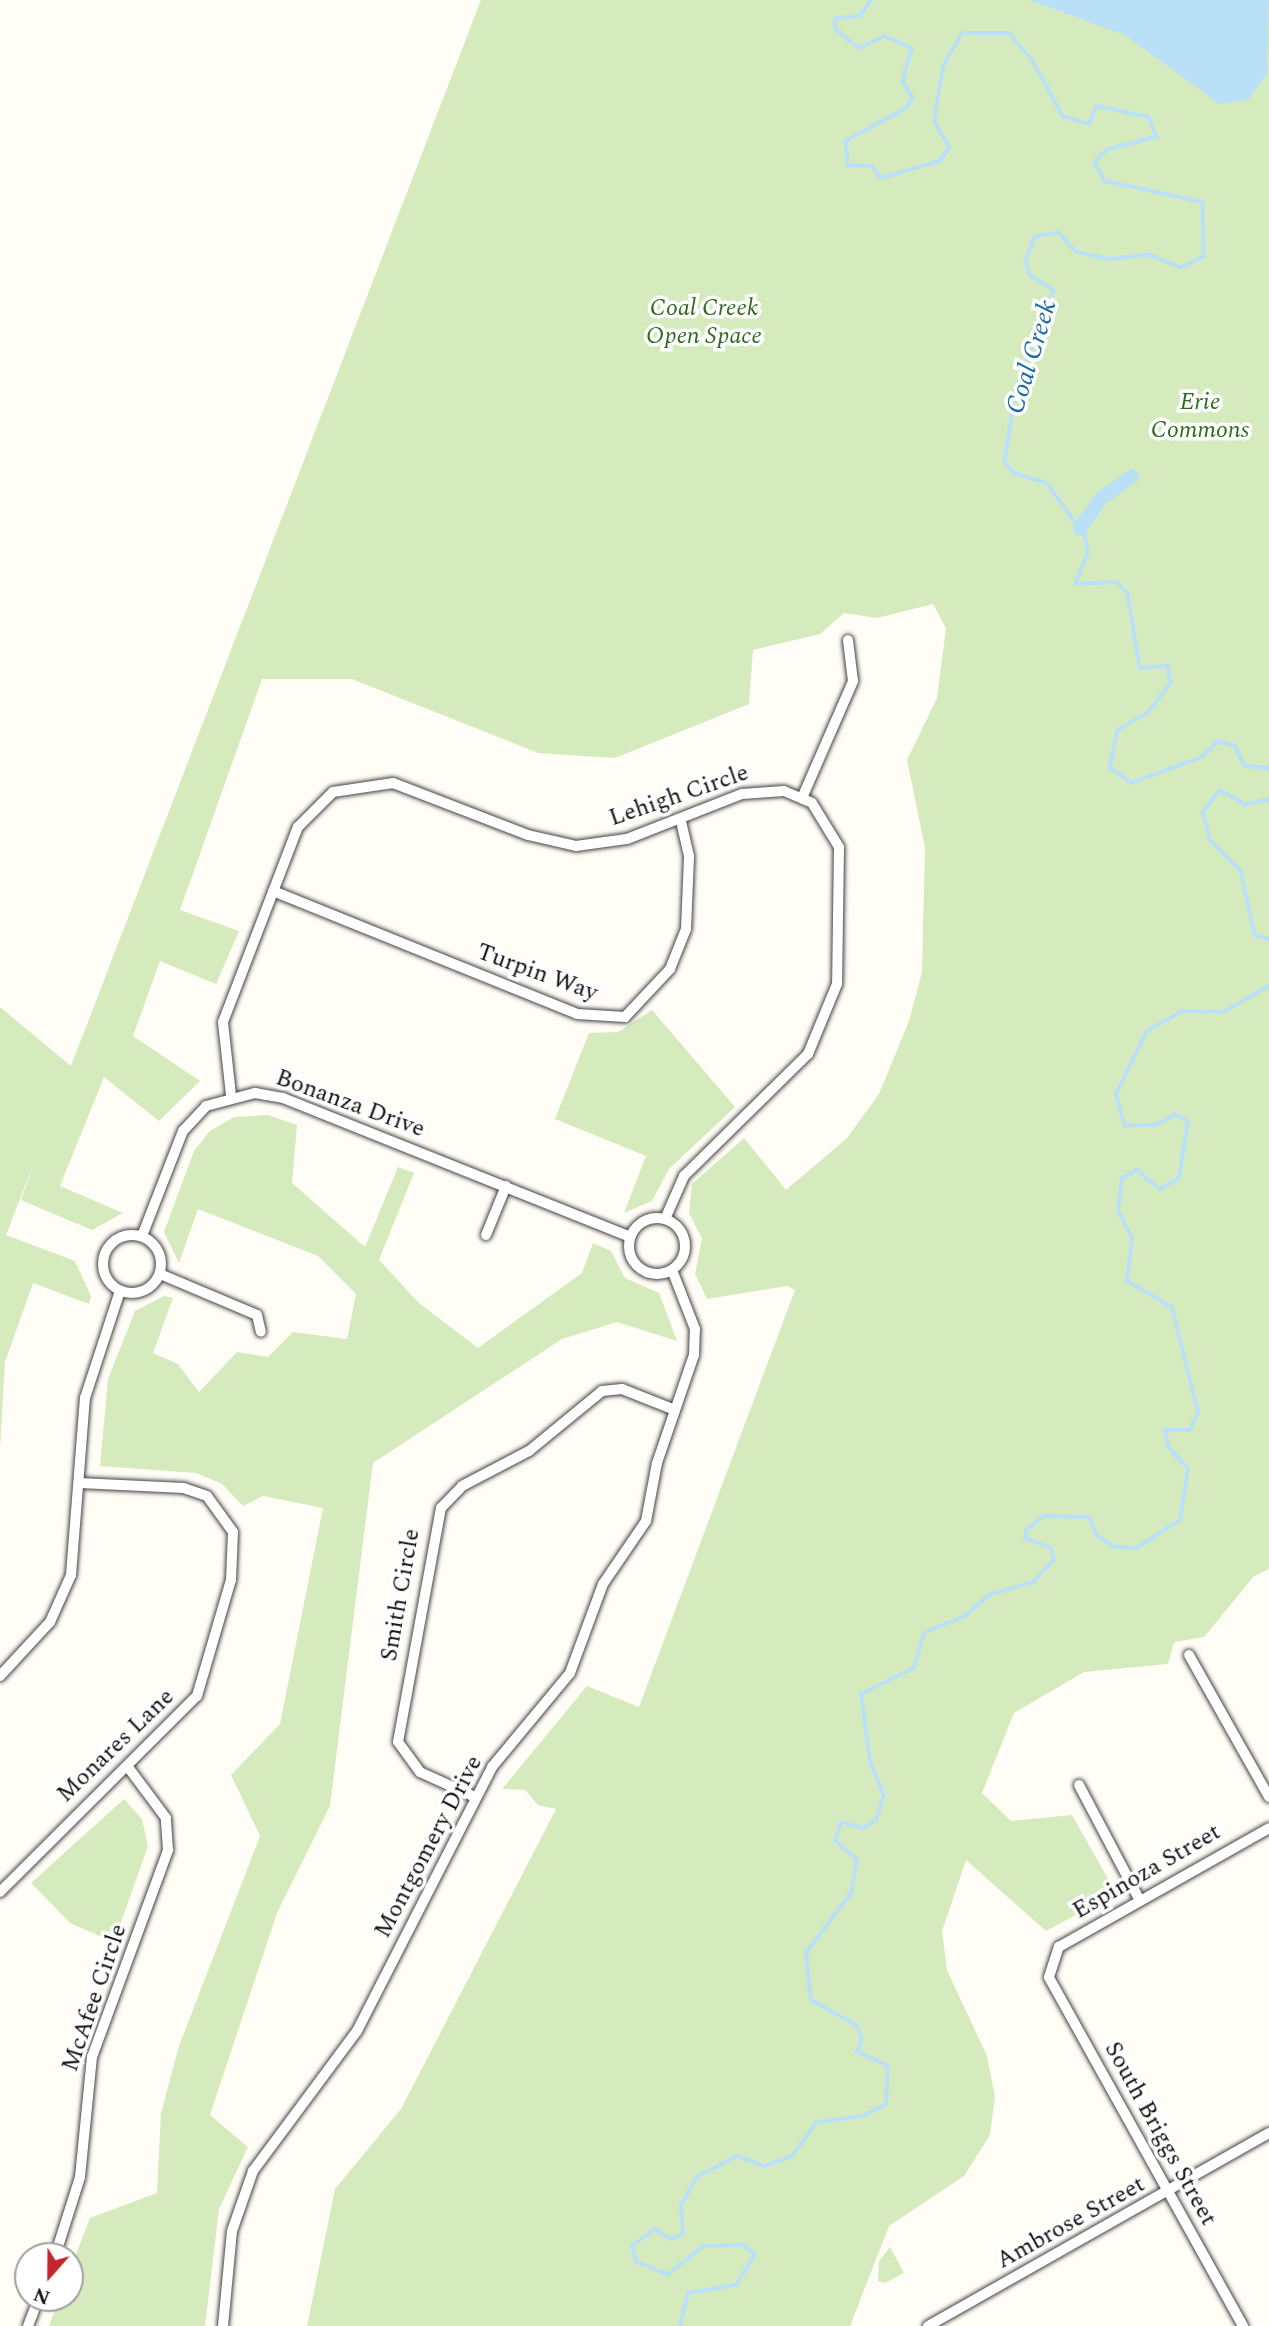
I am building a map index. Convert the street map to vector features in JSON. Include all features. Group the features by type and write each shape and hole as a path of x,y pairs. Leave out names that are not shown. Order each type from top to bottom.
{"street":[{"path":"665,1219 684,1176 808,1054 837,984 843,866 830,826 802,798 853,681 848,640"},
{"name":"Lehigh Circle","path":"231,1096 223,1022 273,891 298,827 314,806 352,784 393,783 528,835 576,846 681,821 742,793 766,789 802,798"},
{"name":"Turpin Way","path":"273,891 577,1014 625,1017 670,969 686,929 689,856 681,821"},
{"name":"Bonanza Drive","path":"142,1237 183,1131 206,1106 231,1096 283,1098 502,1184"},
{"path":"485,1235 502,1184 630,1237"},
{"path":"648,1219 665,1219 680,1230 685,1247 672,1270 643,1271 631,1256 630,1237 648,1219"},
{"path":"121,1237 142,1237 161,1256 160,1275 144,1291 120,1291 106,1279 105,1251 121,1237"},
{"name":"Montgomery Drive","path":"223,2326 232,2231 253,2171 357,2031 475,1797 492,1768 570,1673 603,1584 646,1521 675,1410 694,1354 695,1329 672,1270"},
{"path":"160,1275 257,1315 261,1332"},
{"path":"0,1676 50,1622 71,1575 90,1368 120,1291"},
{"name":"Smith Circle","path":"475,1797 420,1772 398,1742 441,1508 462,1486 517,1460 602,1391 622,1390 675,1410"},
{"name":"Monares Lane","path":"0,1892 183,1714 209,1670 234,1561 233,1532 217,1504 184,1488 79,1483"},
{"path":"1189,1655 1269,1797"},
{"name":"McAfee Circle","path":"59,2242 80,2177 92,2057 168,1850 166,1818 128,1767"},
{"path":"1079,1785 1139,1899"},
{"name":"Espinoza Street","path":"1050,1960 1059,1947 1139,1899 1269,1828"},
{"name":"South Briggs Street","path":"1050,1960 1049,1977 1167,2194 1243,2326"},
{"name":"Ambrose Street","path":"928,2326 1167,2194 1269,2133"}],"green space":[{"name":"Coal Creek Open Space","path":"481,0 1269,0 1269,1569 1254,1576 1204,1637 1174,1642 1168,1664 1084,1672 1014,1713 982,1793 1011,1821 1072,1815 1116,1893 1046,1931 966,1860 942,1931 947,1970 987,2056 995,2097 990,2135 964,2176 889,2226 850,2326 307,2326 335,2189 401,2109 556,1809 538,1805 525,1790 502,1789 587,1686 639,1707 795,1290 787,1286 707,1299 695,1274 702,1239 689,1213 692,1184 744,1138 786,1190 847,1138 879,1094 909,1021 922,972 925,848 907,760 937,698 946,628 933,604 877,618 844,613 820,634 753,650 749,704 615,758 538,753 352,679 262,679 180,910 239,931 216,984 160,961 133,1036 200,1081 159,1121 104,1077 60,1186 123,1213 92,1230 21,1200 35,1160 6,1235 75,1261 91,1296 89,1304 33,1283 5,1362 0,1448 0,1007 71,1066"},
{"path":"652,1010 735,1107 669,1169 652,1201 624,1213 646,1156 555,1119 589,1033 618,1032"},
{"path":"268,1115 297,1125 292,1183 365,1247 398,1167 414,1173 379,1260 419,1303 478,1348 582,1273 593,1243 611,1251 625,1278 659,1293 677,1341 617,1322 562,1339 373,1463 330,1806 277,1913 210,2115 248,2147 219,2209 205,2326 49,2326 54,2312 84,2312 84,2242 81,2242 90,2218 157,2193 161,2113 179,2046 260,1836 231,1775 280,1724 323,1508 263,1496 243,1506 222,1484 196,1473 100,1466 108,1379 135,1311 164,1296 173,1298 153,1353 178,1364 199,1392 237,1352 268,1357 293,1332 347,1339 356,1294 318,1256 198,1209 179,1263 164,1232 194,1151 210,1131 234,1117"},
{"path":"124,1799 142,1819 148,1846 114,1942 70,1923 31,1883"},
{"path":"890,2247 904,2273 885,2283 878,2281 879,2261"}],"water":[{"path":"1029,0 1269,0 1267,74 1248,100 1219,104 1125,35"}],"waterway":[{"name":"Coal Creek","path":"871,0 861,16 835,19 836,29 859,48 885,36 912,48 903,82 913,98 906,109 846,141 848,165 872,166 881,178 940,161 949,147 934,121 943,66 962,33 1009,33 1033,61 1063,116 1089,124 1097,106 1149,117 1157,137 1107,150 1095,163 1105,181 1203,202 1204,257 1181,268 1148,255 1109,260 1076,252 1058,233 1035,237 1026,260 1030,275 1054,290 1016,390 1005,462 1014,473 1047,483 1085,536 1088,552 1076,584 1117,582 1128,593 1140,668 1168,666 1171,683 1148,713 1118,730 1110,767 1131,783 1202,757 1218,741 1235,746 1245,766 1269,768"},
{"path":"1080,529 1100,499 1132,477"},
{"name":"Coal Creek","path":"1269,800 1246,805 1220,791 1203,812 1211,841 1241,871 1255,935 1269,939"},
{"name":"Coal Creek","path":"680,2326 688,2293 736,2285 755,2255 744,2245 703,2247 668,2275 636,2262 632,2246 655,2229 671,2239 683,2234 681,2205 697,2177 737,2156 765,2166 792,2156 817,2122 863,2116 886,2104 887,2066 857,2052 862,2041 857,2026 811,2000 806,1953 851,1893 857,1860 835,1841 841,1822 863,1828 876,1820 884,1796 870,1761 861,1694 914,1668 924,1633 965,1616 989,1595 1033,1582 1054,1560 1051,1548 1026,1539 1026,1530 1044,1516 1089,1517 1098,1536 1115,1547 1137,1548 1180,1520 1188,1469 1168,1447 1165,1430 1190,1430 1198,1413 1172,1308 1127,1281 1132,1238 1118,1210 1122,1178 1137,1170 1160,1189 1179,1178 1188,1122 1176,1115 1156,1125 1125,1126 1116,1094 1147,1031 1183,1011 1223,1012 1269,986"}],"park label":[{"name":"Erie Commons","path":"1200,417"}]}
